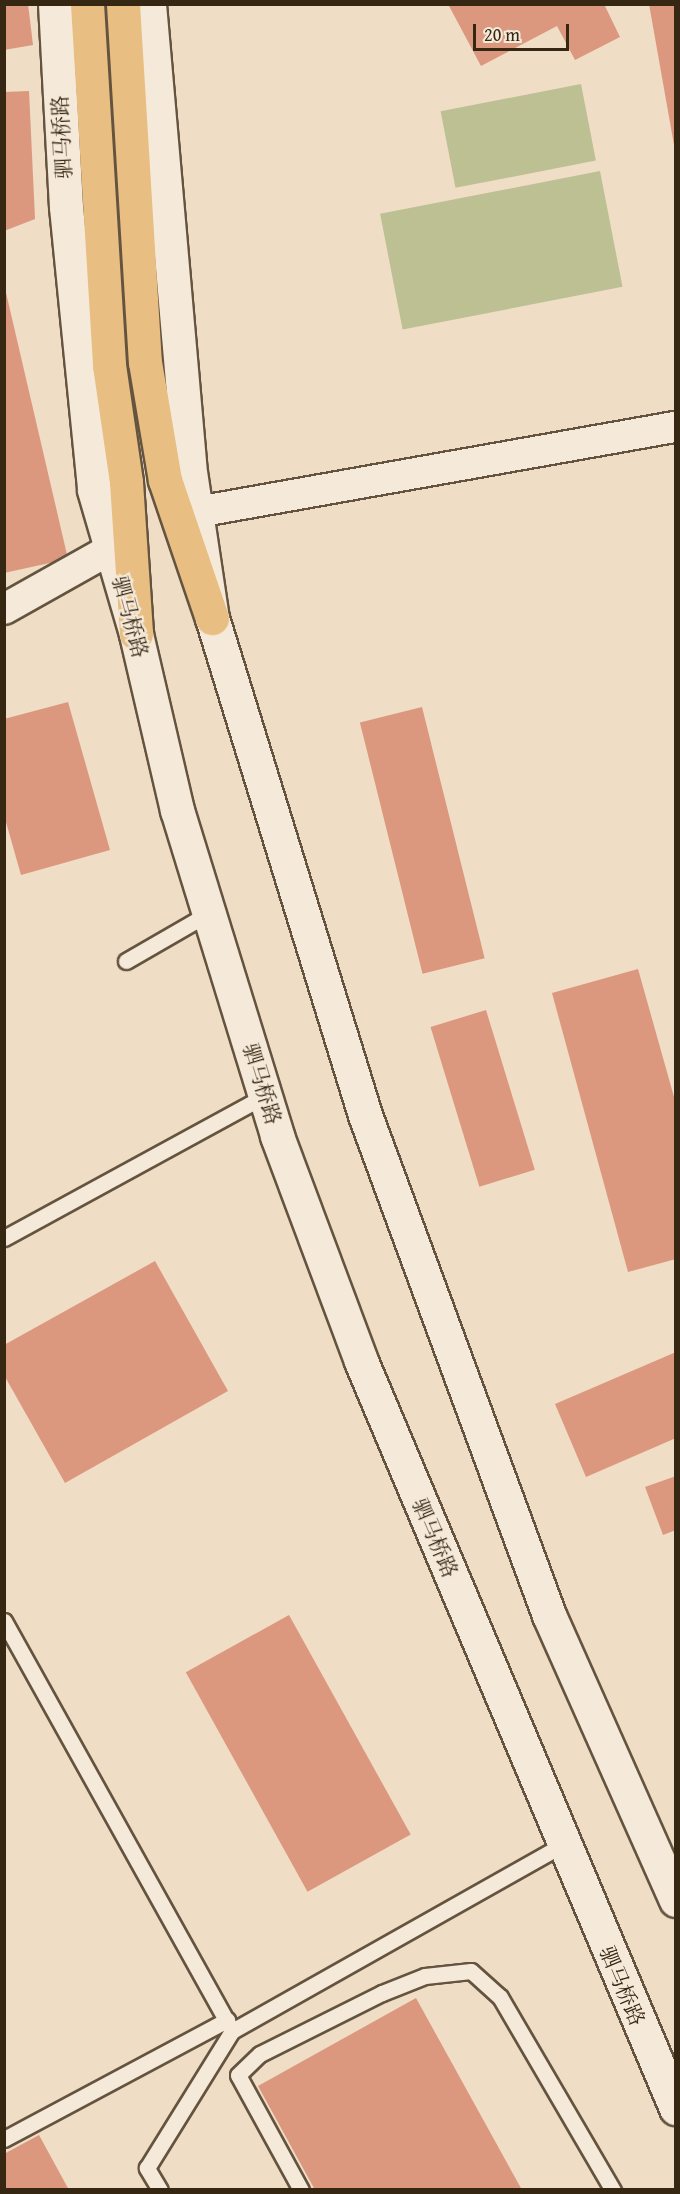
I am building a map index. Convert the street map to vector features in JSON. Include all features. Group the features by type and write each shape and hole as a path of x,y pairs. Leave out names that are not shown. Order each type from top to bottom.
{"main road":[{"name":"驷马桥路","path":"56,4 66,207 94,490 136,634 177,810 266,1095 361,1361 562,1845 671,2088"},
{"path":"87,4 109,365 126,482 136,634"},
{"path":"123,4 145,363 165,480 212,618 365,1115 549,1615 675,1900"},
{"path":"149,4 197,512 212,618"}],"street":[{"path":"197,512 675,427"},
{"path":"4,609 111,549"}],"lane":[{"path":"126,961 209,913"},
{"path":"4,1238 266,1095"},
{"path":"4,1621 230,2025"},
{"path":"4,2139 230,2025 562,1845"},
{"path":"301,2190 238,2075 260,2054 382,1993 425,1976 471,1971 500,1997 613,2190"},
{"path":"160,2190 147,2168 230,2025"}],"green space":[{"path":"581,84 596,161 456,188 441,111"},
{"path":"600,171 623,287 403,330 380,214"}],"building":[{"path":"4,4 28,4 33,45 4,50"},
{"path":"448,4 604,4 620,37 575,60 557,26 481,66"},
{"path":"649,4 676,4 676,145 674,145"},
{"path":"29,91 35,219 4,231 4,92"},
{"path":"4,284 68,559 4,573"},
{"path":"68,702 110,850 21,875 4,815 4,719"},
{"path":"422,707 485,958 423,974 360,722"},
{"path":"638,969 676,1104 676,1259 628,1272 552,993"},
{"path":"486,1010 535,1170 479,1187 431,1027"},
{"path":"155,1261 228,1391 65,1483 4,1375 4,1345"},
{"path":"676,1352 676,1438 586,1477 555,1404"},
{"path":"676,1476 676,1530 663,1535 645,1487"},
{"path":"289,1615 411,1835 307,1892 186,1672"},
{"path":"416,1998 522,2190 315,2190 258,2086"},
{"path":"39,2135 69,2190 4,2190 4,2154"}]}
